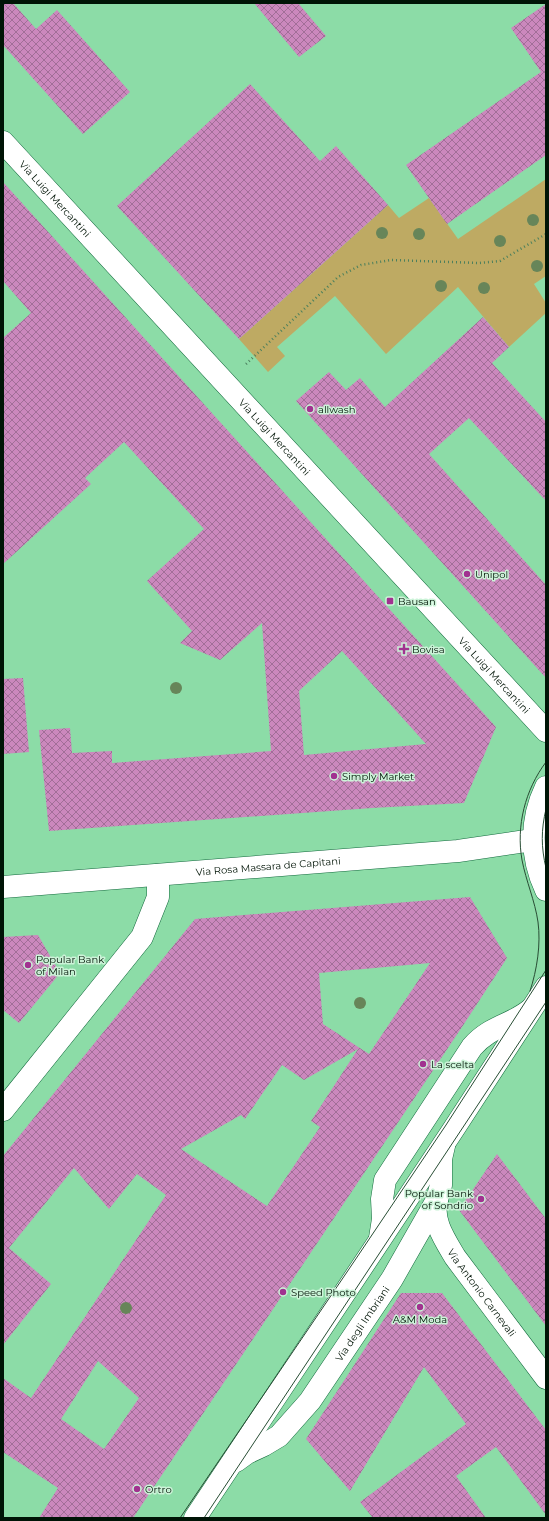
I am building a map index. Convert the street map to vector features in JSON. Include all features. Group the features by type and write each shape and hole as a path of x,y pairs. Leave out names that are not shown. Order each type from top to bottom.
{"street":[{"name":"Via Luigi Mercantini","path":"3,142 546,731"},
{"path":"544,887 535,860 533,840 535,819 540,798 546,787"},
{"name":"Via Rosa Massara de Capitani","path":"3,887 458,851 533,840"},
{"path":"3,1110 142,937 158,897 158,875"},
{"name":"Via degli Imbriani","path":"196,1518 543,993"},
{"name":"Via degli Imbriani","path":"375,1247 380,1238 382,1228 382,1199 385,1180 406,1145 478,1039 522,1016 543,993"},
{"name":"Via degli Imbriani","path":"225,1474 242,1456 279,1436 310,1401 392,1279 437,1200 442,1185 441,1156 449,1136"},
{"name":"Via Antonio Carnevali","path":"437,1200 435,1209 436,1220 455,1257 546,1378"}],"path":[{"path":"225,383 338,277 361,265 391,260 479,264 500,261 546,234"}],"shaded area":[{"path":"546,179 546,276 534,284 546,303 546,313 509,347 458,287 386,354 335,296 277,347 285,356 268,372 239,339 388,205 399,218 429,198 458,239"}],"building":[{"path":"3,3 13,3 36,29 57,10 130,92 83,134 3,45"},
{"path":"254,3 298,3 326,36 299,57"},
{"path":"546,4 546,155 447,224 406,165 541,72 511,28"},
{"path":"250,84 320,161 336,146 388,205 239,339 117,206"},
{"path":"3,182 496,727 464,803 372,808 49,831 39,730 70,728 72,753 112,751 112,763 271,751 262,623 220,660 180,643 192,631 147,581 204,529 124,442 85,478 91,484 3,564 3,338 31,313 3,281","holes":["342,651 426,744 304,755 299,691"]},
{"path":"483,317 509,347 492,363 546,422 546,501 469,418 429,454 546,585 546,678 296,401 329,372 346,390 360,378 385,407"},
{"path":"23,678 29,752 3,754 3,679"},
{"path":"470,897 507,958 133,1518 39,1518 58,1488 3,1452 3,1378 31,1398 166,1195 137,1174 109,1209 74,1168 9,1248 51,1284 3,1345 3,1156 195,919","holes":["430,963 369,1054 323,1024 319,973","358,1049 311,1121 320,1127 267,1206 181,1149 241,1115 245,1119 282,1065 304,1080","98,1361 139,1398 104,1449 61,1419"]},
{"path":"38,935 60,973 19,1023 3,1010 3,937"},
{"path":"497,1154 546,1219 546,1326 459,1210"},
{"path":"401,1293 442,1293 546,1430 546,1515 496,1447 456,1476 486,1518 373,1518 360,1502 466,1424 424,1367 350,1491 306,1439"}],"tram line":[{"path":"530,991 538,957 539,930 535,906 522,860 520,834 521,821 528,796 546,762"},
{"path":"546,809 542,838 546,868"},
{"path":"180,1518 446,1125 546,970"},
{"path":"204,1518 546,1002"}],"place":[{"name":"allwash","path":"310,409"},
{"name":"Unipol","path":"467,574"},
{"name":"Bausan","path":"390,601"},
{"name":"Bovisa","path":"404,649"},
{"name":"Simply Market","path":"334,776"},
{"name":"Popular Bank of Milan","path":"28,965"},
{"name":"La scelta","path":"423,1064"},
{"name":"Popular Bank of Sondrio","path":"481,1199"},
{"name":"Speed Photo","path":"283,1292"},
{"name":"A&M Moda","path":"420,1307"},
{"name":"Ortro","path":"137,1489"}]}
